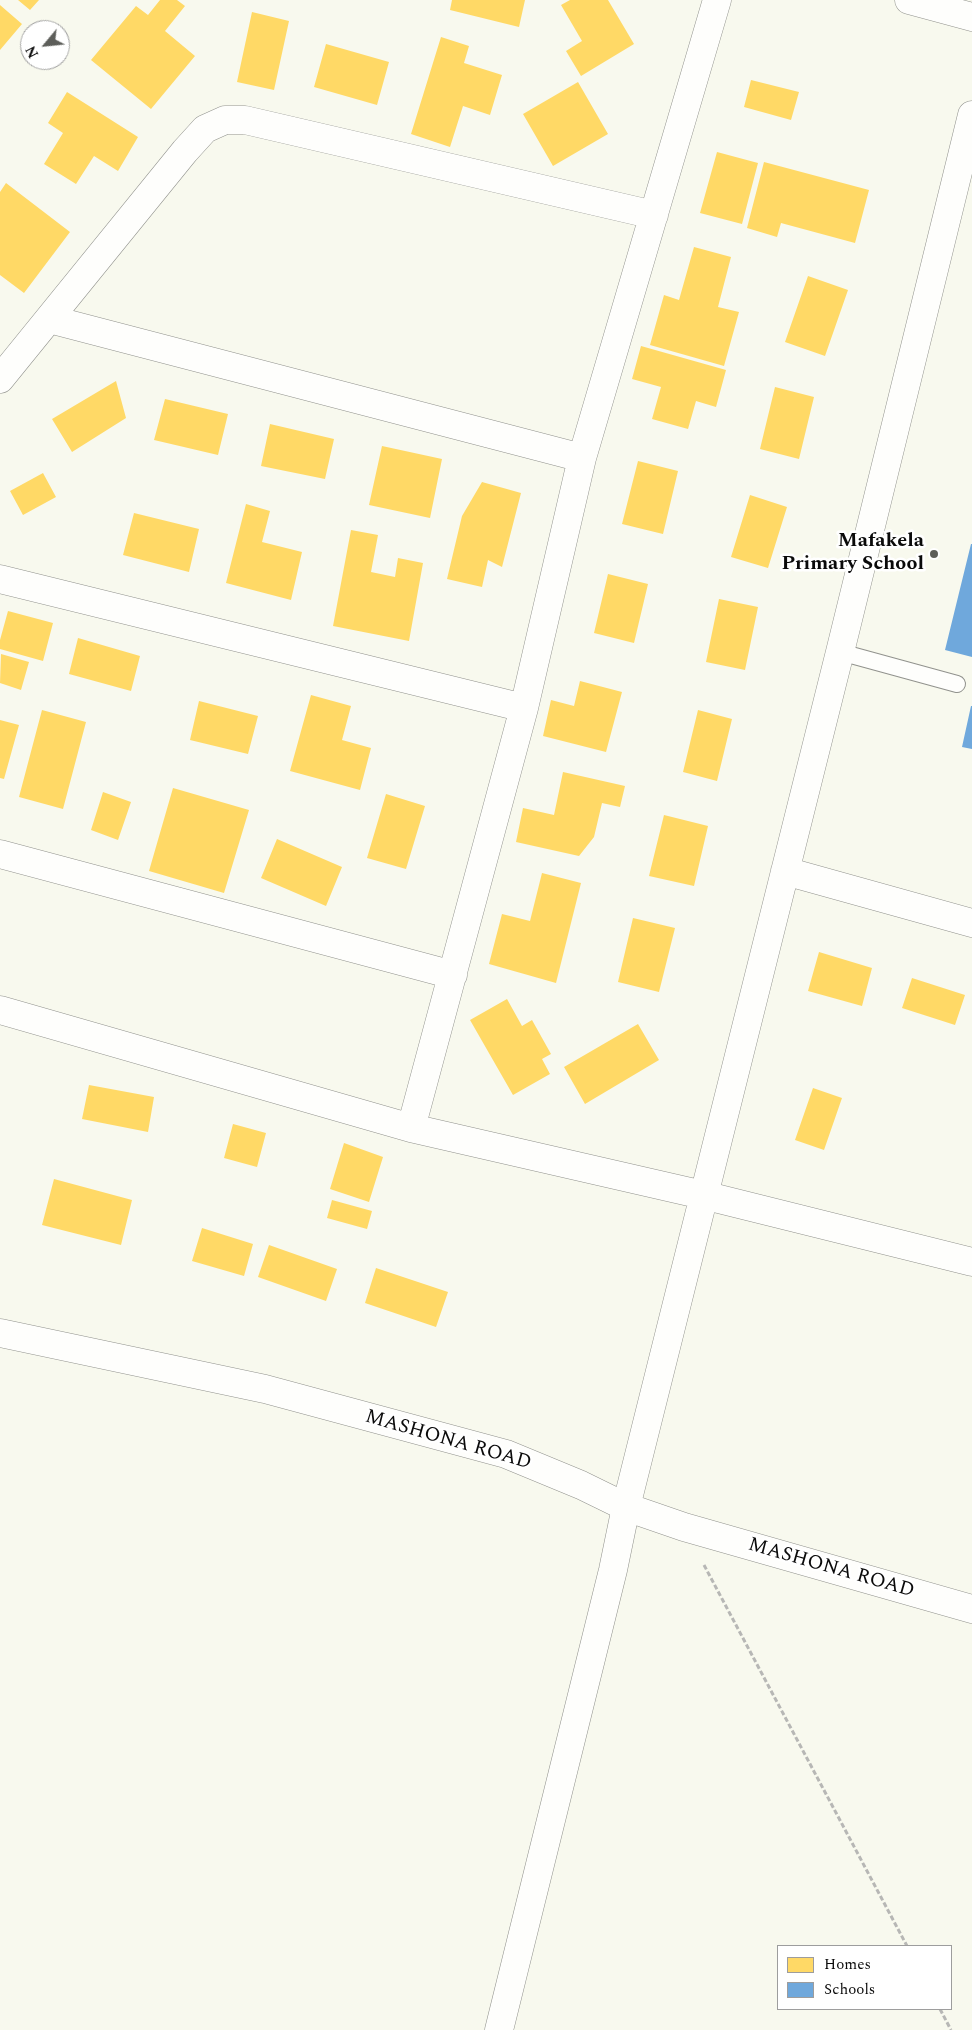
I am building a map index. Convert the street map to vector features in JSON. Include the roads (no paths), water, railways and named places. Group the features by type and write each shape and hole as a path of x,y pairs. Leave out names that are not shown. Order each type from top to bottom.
{"street":[{"path":"411,1128 524,708 582,458 717,0"},
{"path":"909,0 972,17"},
{"path":"499,2030 613,1570 626,1507 972,115"},
{"path":"0,380 185,151 205,129 224,120 245,120 654,215"},
{"path":"49,318 582,458"},
{"path":"0,579 524,708"},
{"path":"0,854 453,975"},
{"path":"785,871 972,923"},
{"path":"0,1010 411,1128 704,1196 972,1262"},
{"name":"MASHONA ROAD","path":"0,1333 265,1389 506,1454 581,1484 626,1507 684,1527 972,1609"}],"lane":[{"path":"840,652 957,684"}],"place":[{"name":"Mafakela Primary School","path":"934,554"}]}
